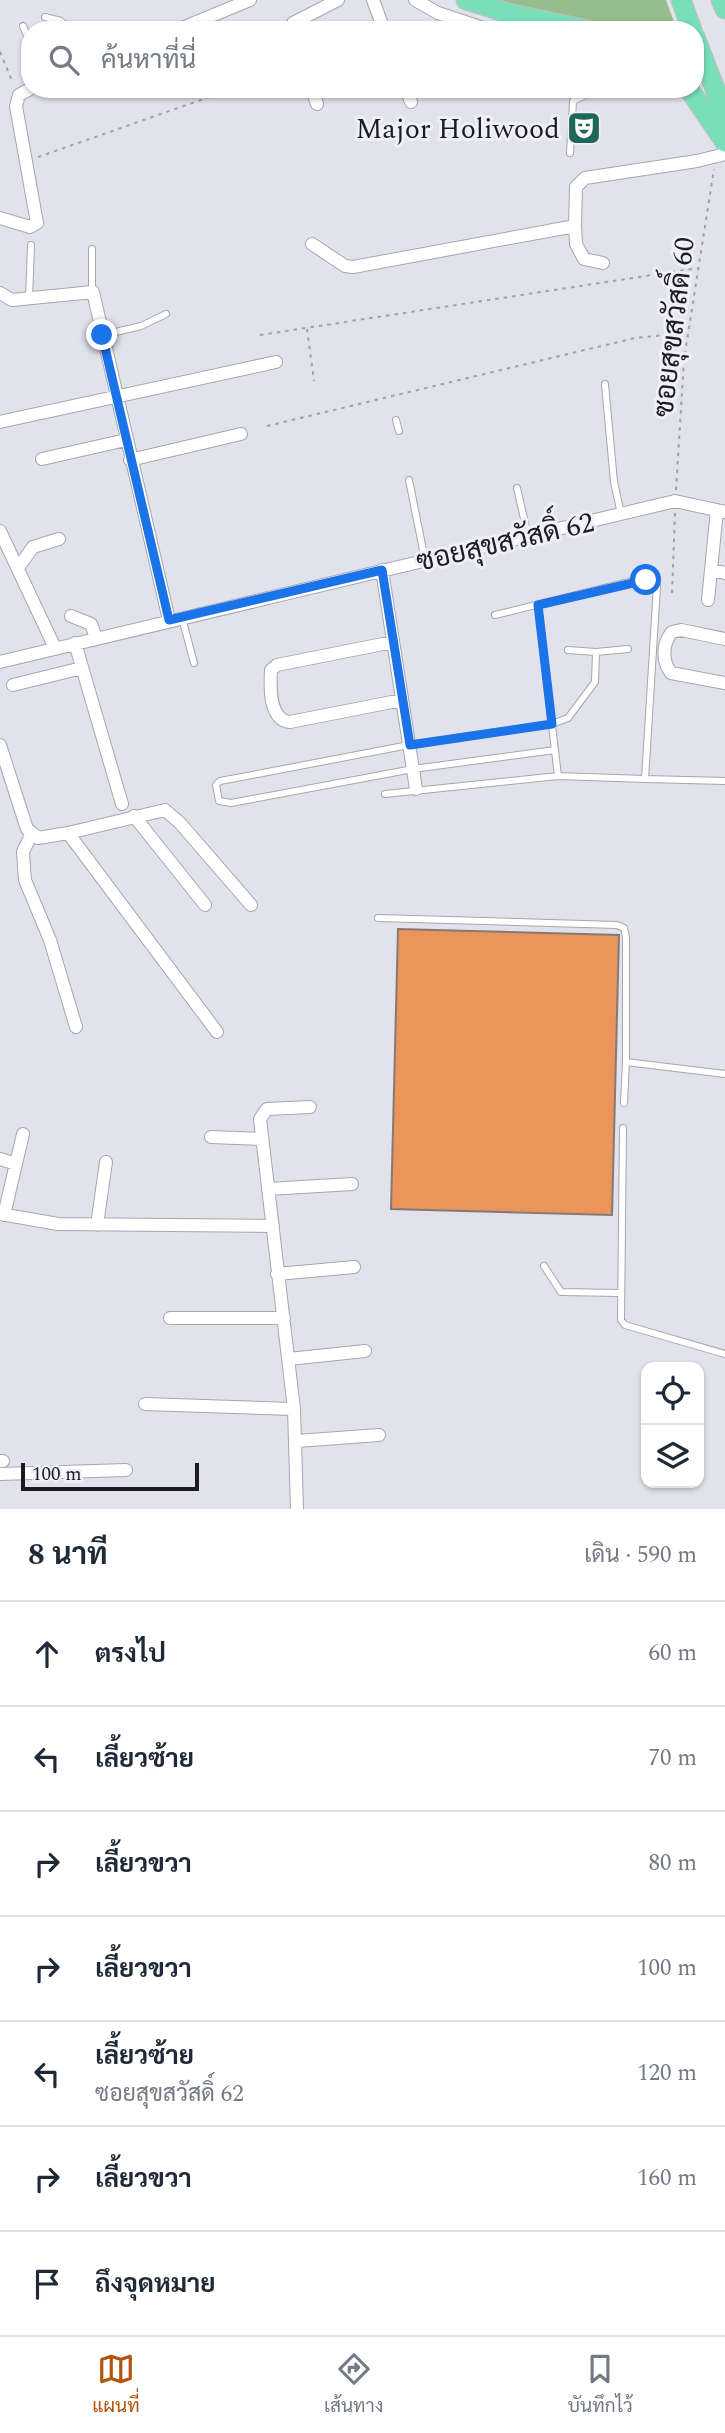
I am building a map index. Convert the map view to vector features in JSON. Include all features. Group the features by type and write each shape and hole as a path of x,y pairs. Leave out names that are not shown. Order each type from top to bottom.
{"main road":[{"path":"466,0 545,21"},
{"path":"681,0 689,21"},
{"path":"721,0 725,9"},
{"path":"704,60 725,115"},
{"path":"695,98 722,151"}],"street":[{"path":"199,21 250,0"},
{"path":"295,21 338,0"},
{"path":"373,0 381,21"},
{"path":"415,0 438,13 462,21"},
{"path":"0,218 30,227 36,225 23,161 16,106 21,97"},
{"path":"315,98 317,104"},
{"path":"409,98 411,102"},
{"path":"603,263 584,259 576,244 576,187 579,181 722,151"},
{"path":"312,244 339,263 353,267 575,226"},
{"path":"0,293 12,300 92,291 130,460 175,619"},
{"path":"0,422 114,395 276,362"},
{"path":"130,460 241,433"},
{"path":"42,459 126,440"},
{"name":"ซอยสุขสวัสดิ์ 62","path":"0,662 675,501 721,511"},
{"path":"708,600 721,511"},
{"path":"0,531 55,648"},
{"path":"18,568 33,547 59,539"},
{"path":"382,570 416,789"},
{"path":"711,570 725,573"},
{"path":"71,616 90,624 96,638"},
{"path":"725,639 681,630 671,632 665,645 666,667 671,673 725,683"},
{"path":"393,642 277,665 271,670 275,716 281,722 290,723 402,700"},
{"path":"75,643 122,804"},
{"path":"13,685 82,668"},
{"path":"0,745 31,835 38,838 68,833 165,810 251,905"},
{"path":"134,816 205,905"},
{"path":"68,833 217,1032"},
{"path":"31,835 23,852 25,880 50,940 76,1027"},
{"path":"297,1509 294,1409 260,1119 267,1109 310,1107"},
{"path":"23,1134 2,1214 58,1224 272,1226"},
{"path":"211,1138 262,1139"},
{"path":"0,1159 16,1164"},
{"path":"97,1225 106,1162"},
{"path":"268,1189 352,1184"},
{"path":"277,1274 354,1267"},
{"path":"170,1318 284,1318"},
{"path":"289,1359 365,1352"},
{"path":"145,1404 294,1409"},
{"path":"297,1441 379,1435"},
{"path":"1,1466 126,1470"}],"lane":[{"path":"45,17 61,21"},
{"path":"570,153 572,101 578,98"},
{"path":"29,299 31,245"},
{"path":"92,249 92,291"},
{"path":"102,335 141,326 166,314"},
{"path":"605,384 614,482 621,514"},
{"path":"396,420 399,431"},
{"path":"409,480 425,560"},
{"path":"517,488 528,536"},
{"path":"495,615 633,581 654,581 657,586 645,779"},
{"path":"538,605 558,776"},
{"path":"175,619 194,663"},
{"path":"568,650 596,652 628,649"},
{"path":"555,750 413,769 230,803 219,801 216,785 224,780 410,745 552,724 568,718 595,682 596,652"},
{"path":"385,794 558,776 725,782"},
{"path":"378,918 606,923 624,928 624,1103"},
{"path":"626,1062 725,1074"},
{"path":"623,1128 620,1314 625,1325 725,1354"},
{"path":"544,1266 561,1292 620,1293"}],"path":[{"path":"0,52 21,87"},
{"path":"23,161 208,98"},
{"name":"ซอยสุขสวัสดิ์ 60","path":"671,593 687,333 722,151"},
{"path":"260,335 698,268"},
{"path":"307,328 314,381"},
{"path":"267,426 609,344 687,333"}],"green space":[{"path":"474,0 666,0 674,21 550,21"}],"building":[{"path":"398,929 619,935 612,1215 391,1209"}],"place":[{"name":"Major Holiwood","path":"584,128"}],"route":[{"path":"102,335 169,620 382,570 410,745 552,724 538,605 646,580"}]}
